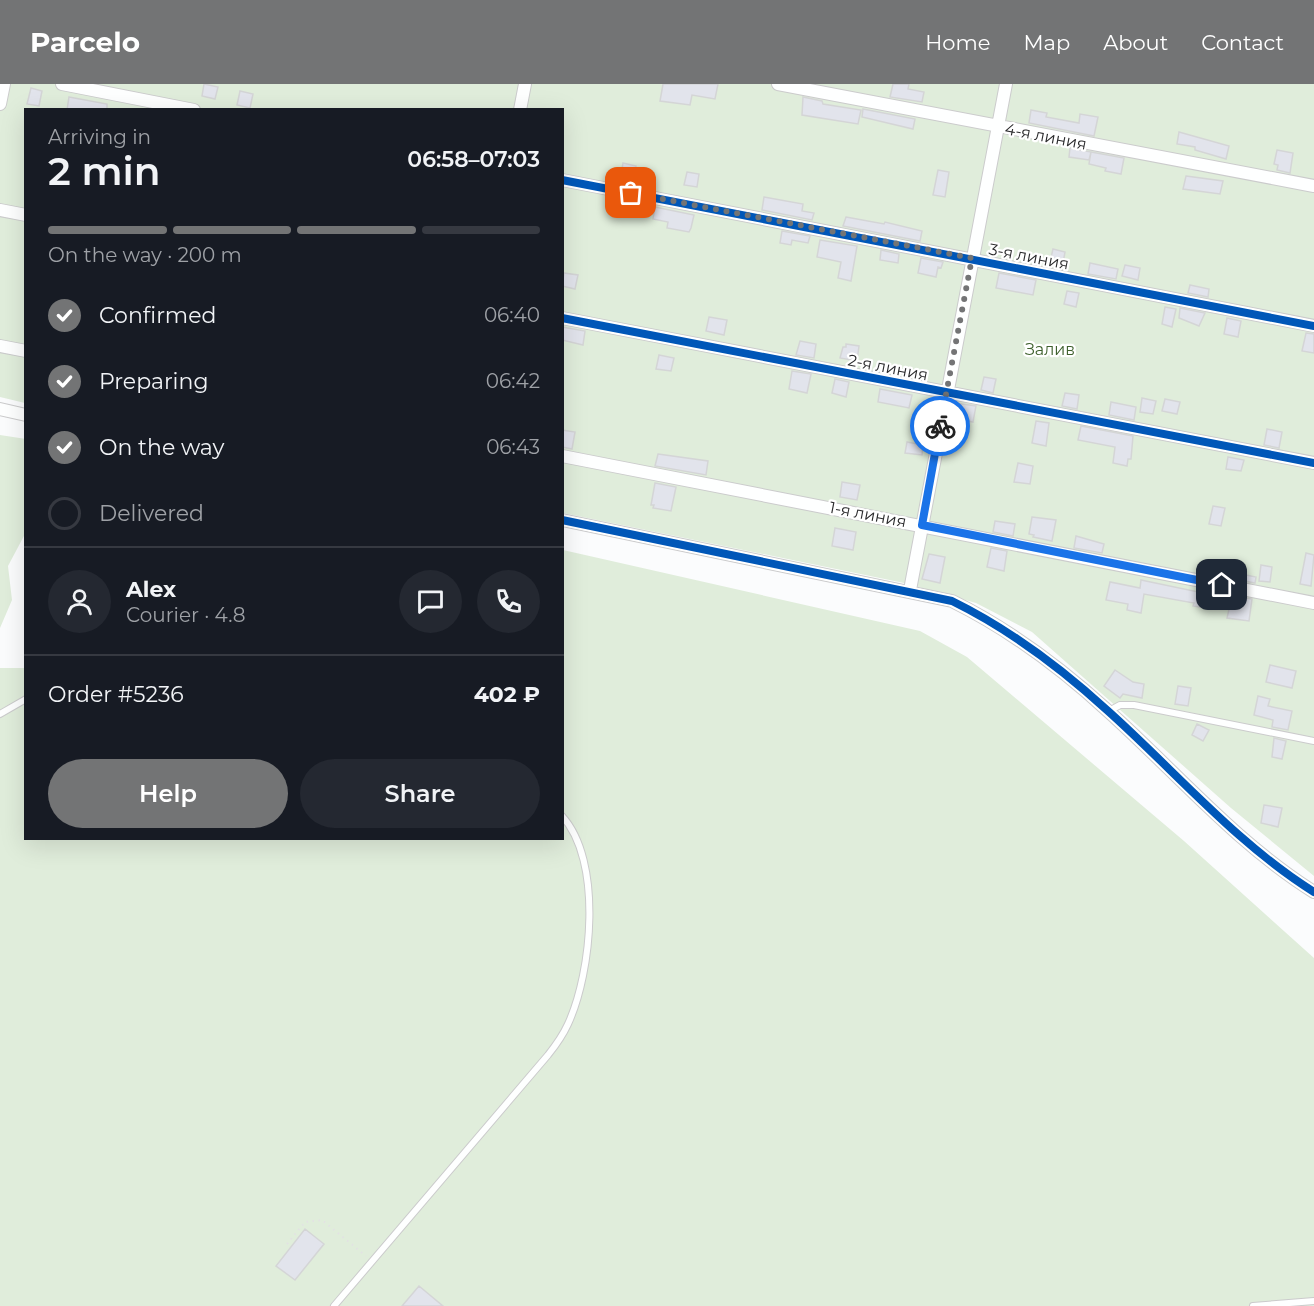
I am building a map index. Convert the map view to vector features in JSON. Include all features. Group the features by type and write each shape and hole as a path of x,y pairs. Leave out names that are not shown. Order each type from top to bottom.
{"street":[{"path":"0,104 4,84"},
{"path":"63,84 184,108"},
{"path":"520,108 525,84"},
{"name":"4-я линия","path":"778,84 1314,186"},
{"path":"910,590 1006,84"},
{"name":"3-я линия","path":"564,180 1314,326"},
{"path":"0,210 24,216"},
{"name":"2-я линия","path":"564,318 1314,463"},
{"path":"0,346 24,351"},
{"path":"0,409 24,415"},
{"name":"1-я линия","path":"564,456 1314,603"},
{"path":"564,520 910,590 952,601 978,614 1029,648 1108,711 1220,818 1299,883 1314,892"}],"lane":[{"path":"0,714 24,700"},
{"path":"1108,711 1120,705 1134,705 1314,741"},
{"path":"334,1306 548,1055 569,1022 588,945 591,899 580,846 564,819"},
{"path":"1253,1306 1314,1301"}],"path":[{"path":"287,1244 305,1222 322,1220 373,1261"}],"green space":[{"name":"Залив","path":"0,84 1314,84 1314,876 1231,808 1032,632 976,603 904,583 564,513 564,108 24,108 24,403 0,397"},
{"path":"0,435 24,439 24,536 8,566 12,600 0,628"},
{"path":"564,550 920,631 967,657 1184,841 1314,958 1314,1306 0,1306 0,668 24,668 24,840 564,840"}],"building":[{"path":"204,84 218,87 215,99 202,96"},
{"path":"663,84 718,84 715,99 692,95 690,105 660,101"},
{"path":"893,84 909,84 908,89 924,92 922,102 890,97"},
{"path":"31,88 42,91 39,106 27,104"},
{"path":"240,91 253,94 250,108 237,105"},
{"path":"69,97 107,104 107,108 67,108"},
{"path":"803,97 822,101 823,104 861,110 858,124 802,115"},
{"path":"863,109 915,119 913,129 862,117"},
{"path":"1031,110 1047,113 1046,117 1079,123 1080,114 1098,117 1094,136 1029,123"},
{"path":"1179,132 1229,146 1226,159 1195,150 1195,147 1177,144"},
{"path":"1070,148 1091,152 1089,160 1069,157"},
{"path":"1277,150 1293,153 1290,173 1277,170 1278,165 1274,164"},
{"path":"1091,152 1124,158 1121,174 1105,171 1106,168 1089,164"},
{"path":"623,163 636,166 633,178 621,176"},
{"path":"938,170 949,172 945,197 933,195"},
{"path":"687,172 699,174 697,187 684,185"},
{"path":"1186,176 1223,181 1220,194 1183,189"},
{"path":"764,197 803,204 802,211 814,213 812,220 762,210"},
{"path":"655,207 694,215 689,232 667,228 668,222 653,219"},
{"path":"846,217 884,224 885,222 922,231 920,241 843,226"},
{"path":"782,231 810,236 808,243 792,240 791,245 780,243"},
{"path":"820,240 857,246 851,281 838,278 841,262 817,257"},
{"path":"1053,249 1065,252 1062,269 1049,266"},
{"path":"881,250 899,254 898,263 880,260"},
{"path":"921,258 943,262 941,268 938,267 936,277 918,273"},
{"path":"1090,263 1118,269 1116,279 1088,274"},
{"path":"1125,265 1140,268 1138,280 1122,276"},
{"path":"564,273 578,275 575,289 564,286"},
{"path":"999,273 1036,280 1033,295 996,288"},
{"path":"1190,285 1209,289 1208,297 1188,293"},
{"path":"1067,291 1079,293 1076,307 1064,304"},
{"path":"1165,307 1176,309 1172,327 1162,324"},
{"path":"1180,308 1205,313 1199,326 1179,318"},
{"path":"709,317 727,320 724,335 706,331"},
{"path":"1227,318 1241,321 1238,337 1224,334"},
{"path":"564,327 585,331 583,345 564,340"},
{"path":"1306,333 1314,334 1314,353 1302,351"},
{"path":"800,341 816,344 814,358 796,355"},
{"path":"846,344 859,346 857,361 840,358"},
{"path":"659,355 674,358 671,371 656,369"},
{"path":"792,371 811,374 807,393 789,389"},
{"path":"984,377 996,379 993,393 981,390"},
{"path":"835,379 849,382 846,397 832,393"},
{"path":"880,389 912,395 909,408 878,402"},
{"path":"1065,393 1079,395 1077,409 1062,406"},
{"path":"1142,398 1156,401 1153,414 1140,412"},
{"path":"1165,399 1180,402 1177,414 1162,411"},
{"path":"1111,402 1136,407 1134,420 1109,415"},
{"path":"955,403 976,406 973,422 953,418"},
{"path":"1036,421 1049,423 1046,446 1032,443"},
{"path":"1081,426 1133,436 1131,459 1128,459 1127,466 1113,463 1115,447 1078,440"},
{"path":"1267,429 1282,432 1279,448 1264,445"},
{"path":"564,430 575,432 572,449 564,447"},
{"path":"907,442 923,445 922,455 905,453"},
{"path":"658,454 708,461 706,475 655,466"},
{"path":"1228,457 1244,460 1241,471 1226,469"},
{"path":"1018,463 1033,466 1030,484 1014,482"},
{"path":"842,482 860,485 857,500 840,497"},
{"path":"655,483 676,487 671,511 653,508 654,505 651,505"},
{"path":"1213,506 1225,508 1221,526 1209,524"},
{"path":"1032,517 1056,520 1052,541 1029,534"},
{"path":"995,521 1015,524 1013,536 993,532"},
{"path":"835,528 856,532 853,550 832,546"},
{"path":"1076,536 1104,544 1102,553 1074,548"},
{"path":"991,548 1007,551 1004,571 987,567"},
{"path":"1306,553 1314,555 1311,586 1300,584"},
{"path":"929,554 945,557 940,583 922,579"},
{"path":"1222,562 1238,565 1236,573 1256,577 1255,583 1219,576"},
{"path":"1261,565 1272,567 1270,582 1259,581"},
{"path":"1141,580 1208,594 1205,608 1193,606 1194,603 1144,594 1141,613 1127,610 1128,604 1106,600 1110,582 1140,588"},
{"path":"1213,592 1252,599 1249,621 1227,618 1230,605 1212,601"},
{"path":"1270,665 1296,671 1292,688 1266,682"},
{"path":"1115,670 1133,682 1144,684 1142,698 1123,694 1120,698 1104,686"},
{"path":"1178,686 1191,688 1188,706 1175,704"},
{"path":"1258,696 1270,699 1268,706 1292,711 1288,730 1272,727 1273,720 1254,715"},
{"path":"1197,724 1209,730 1203,741 1192,735"},
{"path":"1274,738 1286,741 1282,759 1272,757"},
{"path":"1264,805 1282,808 1278,827 1261,823"},
{"path":"305,1229 324,1244 295,1280 276,1266"},
{"path":"419,1286 443,1306 402,1306"}],"cycle path":[{"path":"564,180 1314,326"},
{"path":"564,318 1314,463"},
{"path":"564,520 952,601 994,624 1034,650 1072,680 1259,852 1314,892"}],"way so far":[{"path":"631,193 972,258 940,426"}],"route":[{"path":"940,426 922,525 1222,585"}]}
